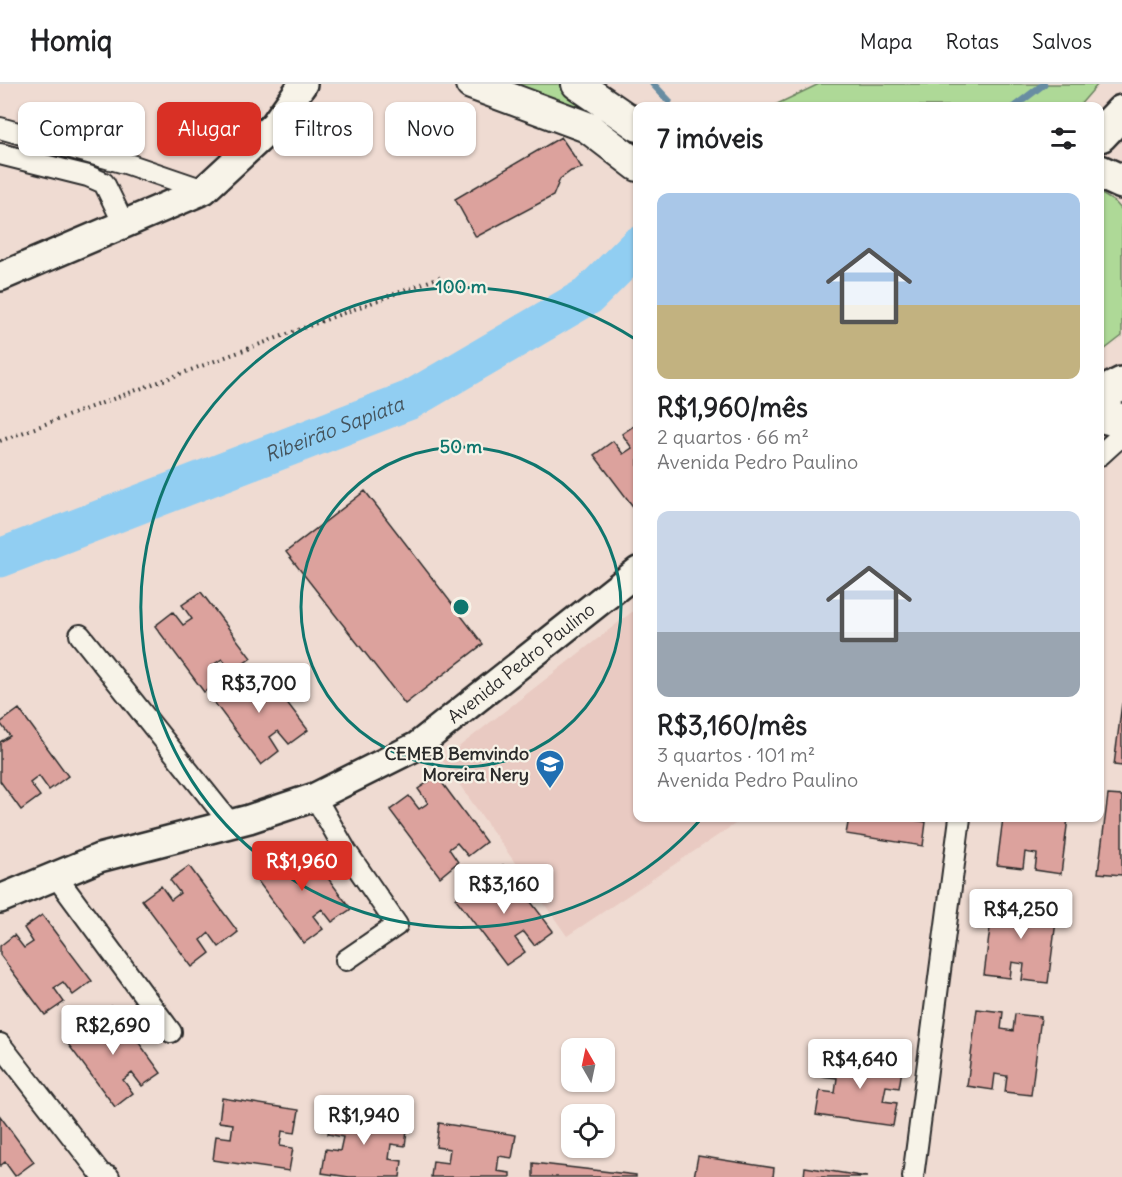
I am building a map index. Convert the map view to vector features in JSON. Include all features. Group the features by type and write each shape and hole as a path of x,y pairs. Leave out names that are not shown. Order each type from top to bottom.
{"highway":[{"path":"1104,131 1122,112"},
{"path":"1104,174 1122,182"},
{"path":"1104,393 1122,384"},
{"path":"1104,416 1122,421"}],"main road":[{"path":"0,277 204,190 274,125 303,84"},
{"path":"471,84 587,127 633,162"},
{"path":"578,84 633,122"},
{"name":"Avenida Pedro Paulino","path":"0,899 55,875 111,855 315,797 417,746 633,575"}],"street":[{"path":"0,128 125,163 204,190"},
{"path":"0,154 88,176 104,183 124,224"},
{"path":"1104,451 1122,435"},
{"path":"80,635 230,823"},
{"path":"315,797 346,851 397,925 346,960"},
{"path":"914,1175 959,822"},
{"path":"55,875 171,1032"},
{"path":"0,1044 104,1176"}],"path":[{"path":"0,441 443,276"}],"shaded area":[{"name":"CEMEB Bemvindo Moreira Nery","path":"633,611 633,822 738,822 567,936 442,760"}],"green space":[{"path":"501,84 558,84 612,120"},
{"path":"819,84 1098,84 1082,102 781,102"},
{"path":"1104,195 1115,202 1122,210 1122,336 1104,350"}],"building":[{"path":"561,137 582,168 571,171 560,179 553,196 476,237 455,199"},
{"path":"633,426 633,506 594,455 613,441 623,454 632,448 622,434"},
{"path":"365,491 483,644 405,704 286,552"},
{"path":"201,592 251,658 232,672 222,659 213,665 223,679 204,692 155,626 173,612 183,625 192,619 182,605"},
{"path":"258,664 308,730 289,744 278,731 270,737 279,751 261,765 211,698 230,684 240,697 249,691 239,677"},
{"path":"1122,703 1122,766 1114,765"},
{"path":"19,709 68,776 49,790 39,776 30,783 40,796 21,810 0,781 0,742 10,736 0,723"},
{"path":"437,776 486,842 468,856 457,843 449,849 458,862 440,877 390,810 409,796 419,809 428,803 418,789"},
{"path":"1108,795 1122,796 1122,875 1098,873"},
{"path":"848,822 926,822 923,846 846,834"},
{"path":"1002,822 1068,822 1061,874 1035,870 1037,854 1025,852 1023,868 997,865"},
{"path":"301,842 351,909 332,922 322,909 313,916 323,929 304,943 254,876 273,862 283,876 292,869 282,856"},
{"path":"503,865 553,931 534,945 524,932 515,938 525,952 506,965 456,899 475,885 485,898 494,892 484,878"},
{"path":"189,866 238,932 219,947 209,933 201,940 210,953 192,967 142,900 161,886 171,900 180,893 170,880"},
{"path":"994,897 1020,900 1018,917 1030,919 1032,902 1058,906 1048,983 1022,980 1024,964 1012,962 1010,978 984,975"},
{"path":"42,915 92,981 73,995 63,982 54,988 64,1002 45,1015 0,955 0,946 14,935 24,948 33,942 24,928"},
{"path":"112,1006 161,1073 142,1086 132,1073 123,1080 133,1093 115,1107 65,1040 84,1026 94,1040 103,1033 93,1020"},
{"path":"977,1009 1003,1012 1001,1029 1013,1031 1015,1014 1041,1017 1031,1095 1005,1092 1007,1076 995,1074 993,1090 967,1086"},
{"path":"826,1053 903,1064 899,1088 886,1086 883,1101 897,1103 893,1126 816,1115 820,1091 835,1093 837,1078 822,1076"},
{"path":"222,1098 299,1110 295,1133 282,1131 280,1146 293,1148 289,1171 213,1160 216,1136 231,1138 233,1124 219,1122"},
{"path":"331,1111 408,1123 405,1146 391,1144 389,1159 402,1161 400,1177 349,1177 322,1173 326,1149 340,1151 343,1137 328,1134"},
{"path":"0,1116 34,1162 15,1176 5,1162 0,1166"},
{"path":"439,1123 516,1135 512,1158 499,1156 497,1171 510,1173 510,1177 431,1177 433,1161 448,1163 450,1149 436,1147"},
{"path":"698,1156 774,1168 773,1177 694,1177"},
{"path":"533,1163 636,1175 636,1177 533,1177"},
{"path":"805,1167 867,1177 804,1177"}],"waterway":[{"path":"653,84 669,101"},
{"path":"1020,102 1044,84"},
{"name":"Ribeirão Sapiata","path":"0,558 410,400 588,296 633,251"}],"place":[{"name":"CEMEB Bemvindo Moreira Nery","path":"550,790"}]}
